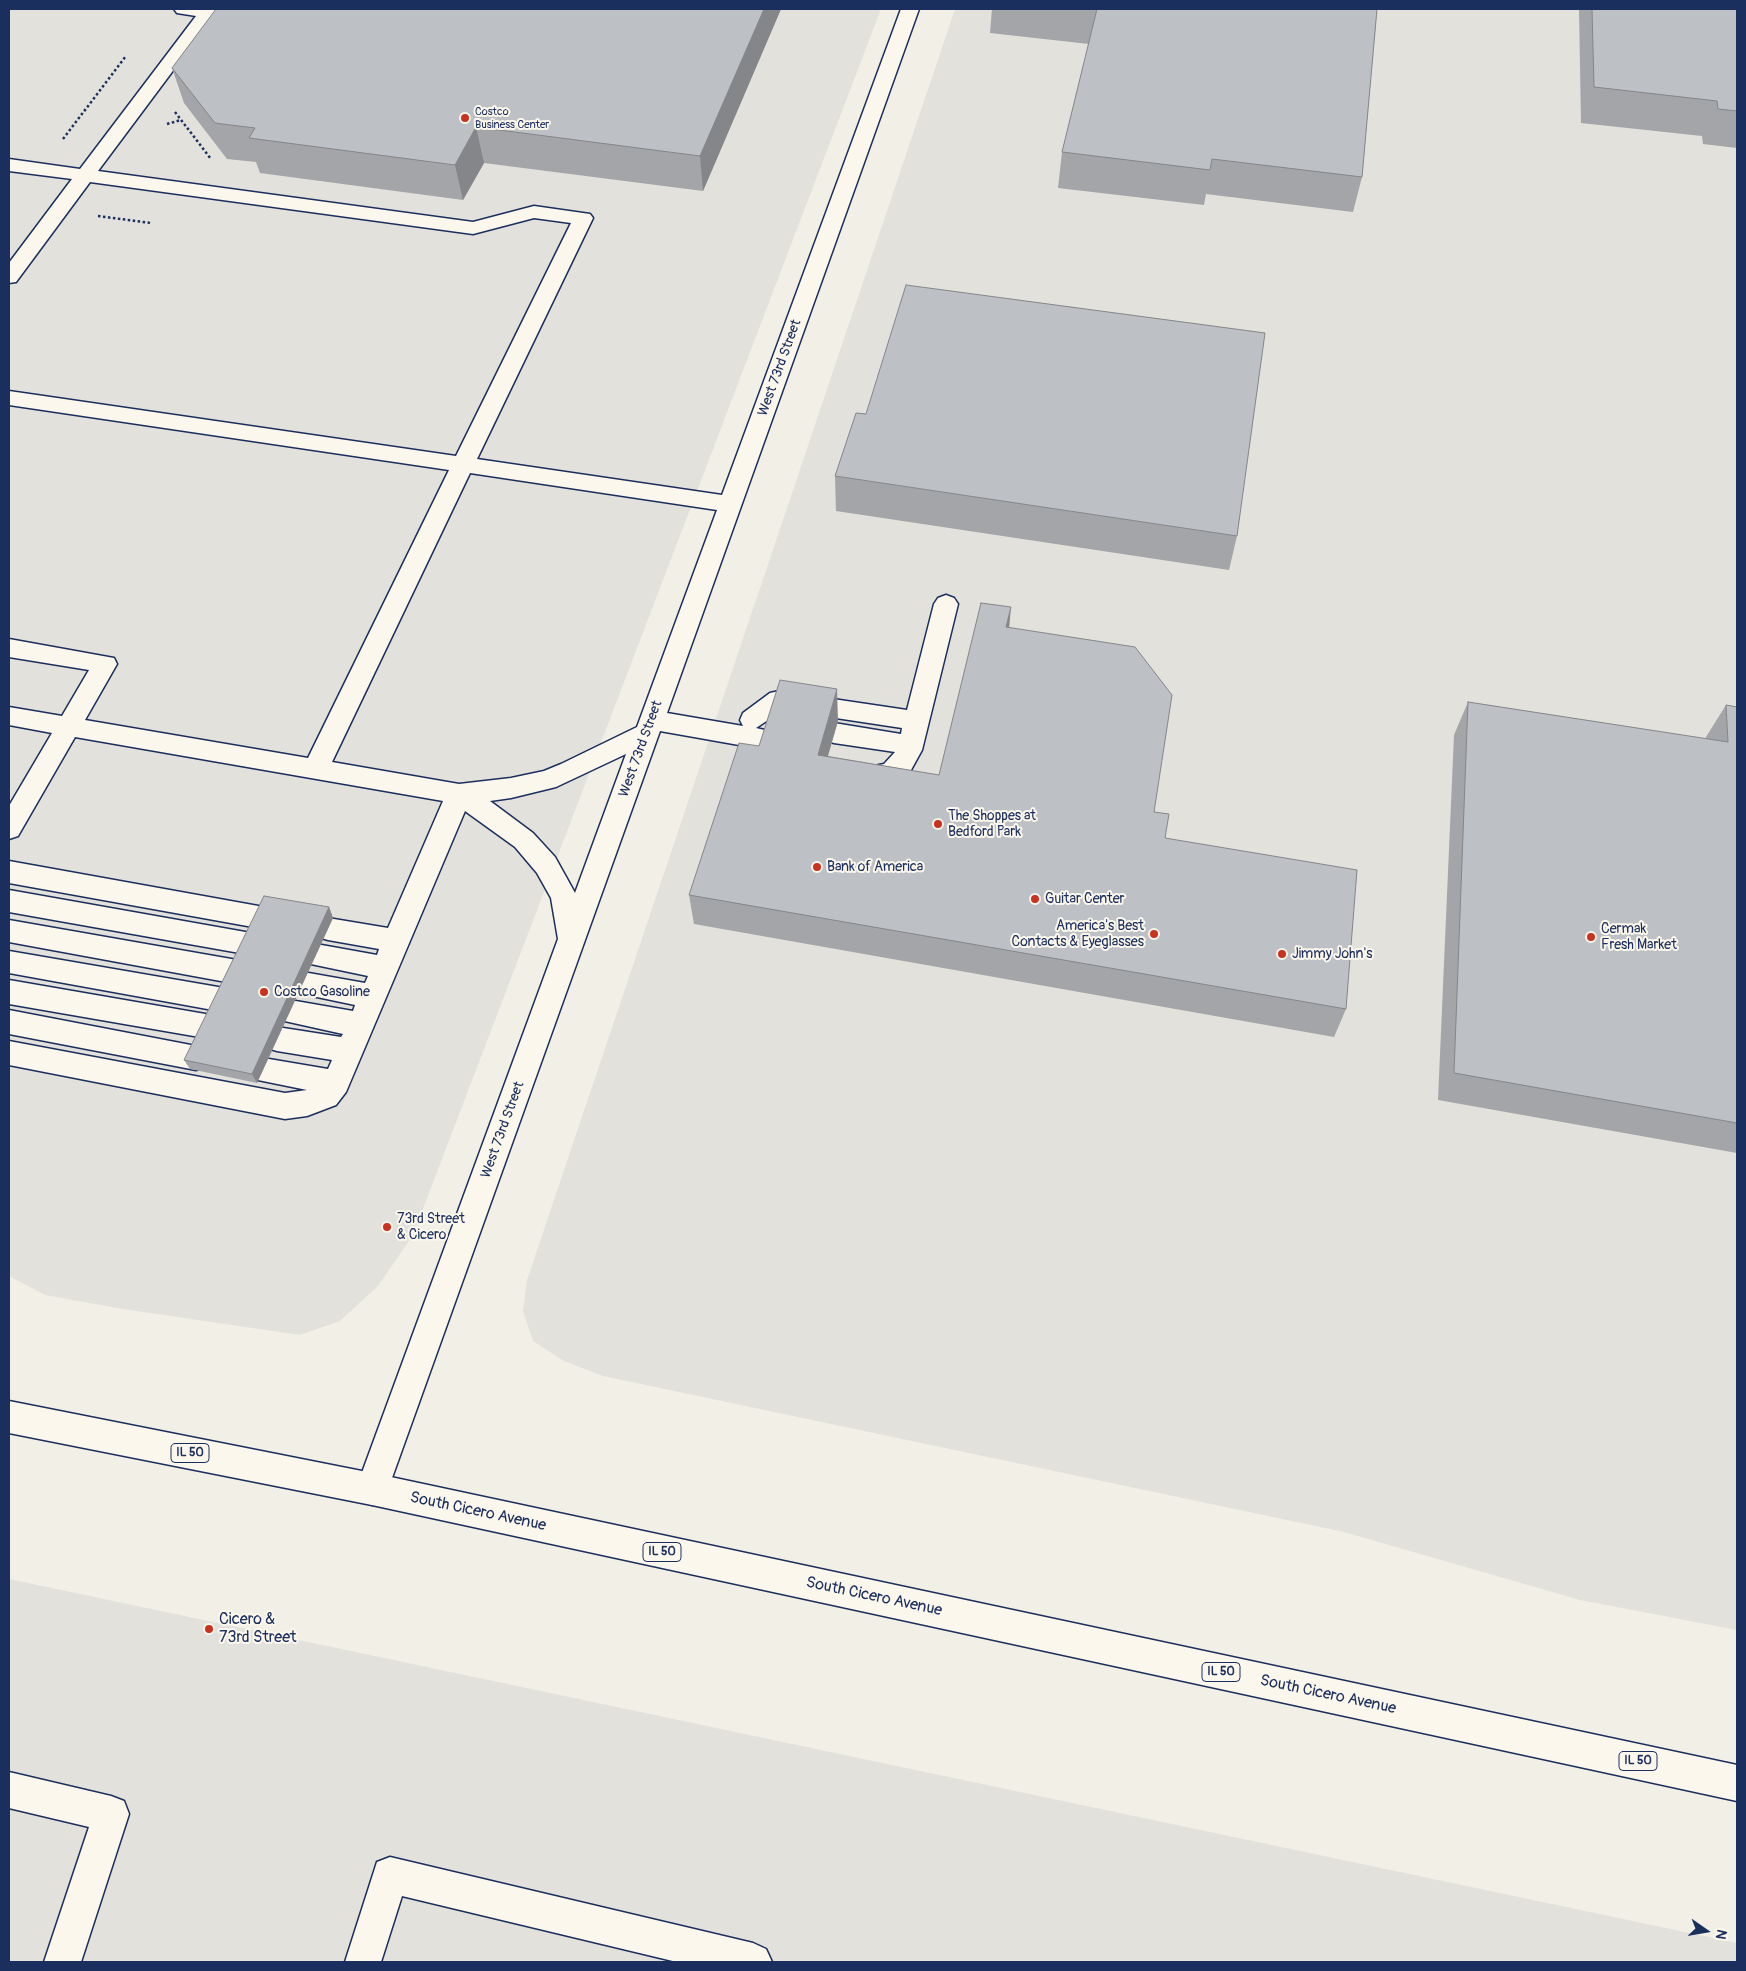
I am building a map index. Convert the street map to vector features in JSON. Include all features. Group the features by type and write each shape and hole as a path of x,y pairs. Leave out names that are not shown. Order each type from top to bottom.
{"street":[{"path":"183,9 209,10"},
{"name":"West 73rd Street","path":"372,1490 910,9"},
{"path":"9,277 209,10"},
{"path":"9,165 473,228 534,212 583,218 315,770"},
{"path":"9,398 730,504"},
{"path":"833,751 906,754 946,604"},
{"path":"9,648 105,664 9,829"},
{"path":"9,716 459,794 511,788 547,780 570,771 650,727 730,733 752,720 779,700 916,721"},
{"path":"730,733 751,755 773,741 752,720"},
{"path":"459,794 492,815 524,840 546,866 564,897 572,940"},
{"path":"9,1053 285,1106 307,1103 326,1096 336,1084 459,794"},
{"path":"9,872 264,918"},
{"path":"9,901 251,944"},
{"path":"328,929 397,941"},
{"path":"9,931 238,972"},
{"path":"316,955 385,968"},
{"path":"9,962 224,1000"},
{"path":"303,984 372,996"},
{"path":"9,992 211,1027"},
{"path":"290,1012 360,1025"},
{"path":"9,1022 196,1058"},
{"path":"277,1039 350,1051"},
{"path":"264,1070 336,1084"},
{"name":"South Cicero Avenue","path":"9,1417 372,1490 1737,1783"},
{"path":"9,1790 111,1814 63,1962"},
{"path":"363,1962 390,1876 753,1962"}],"path":[{"path":"42,170 85,109 126,56"},
{"path":"173,110 213,162"},
{"path":"59,211 151,223"}],"shaded area":[{"path":"9,9 881,9 413,1235 378,1286 340,1321 300,1335 123,1309 45,1295 9,1276"},
{"path":"955,9 1737,9 1737,1630 1580,1600 1344,1532 603,1376 564,1361 533,1341 523,1311 527,1280"},
{"path":"9,1579 1737,1943 1737,1962 9,1962"}],"building":[{"name":"Costco Business Center","path":"216,9 764,9 700,156 476,127 455,165 249,138 255,128 215,123 172,68"},
{"path":"1097,9 1377,9 1362,177 1212,159 1210,170 1062,152"},
{"path":"1592,9 1737,9 1737,111 1718,109 1717,101 1594,87"},
{"path":"906,285 1265,333 1237,536 835,476 856,413 866,414"},
{"name":"The Shoppes at Bedford Park","path":"981,603 1011,607 1006,627 1135,647 1172,695 1154,812 1169,814 1165,838 1357,870 1346,1009 689,895 739,743 759,746 780,680 837,689 818,755 939,775"},
{"name":"Cermak Fresh Market","path":"1468,702 1728,742 1726,705 1737,707 1737,1123 1454,1073"},
{"name":"Costco Gasoline","path":"264,896 329,907 252,1074 184,1060"}],"place":[{"name":"Costco Business Center","path":"465,118"},
{"name":"The Shoppes at Bedford Park","path":"938,824"},
{"name":"Bank of America","path":"817,867"},
{"name":"Guitar Center","path":"1035,899"},
{"name":"America's Best Contacts & Eyeglasses","path":"1154,934"},
{"name":"Cermak Fresh Market","path":"1591,937"},
{"name":"Jimmy John's","path":"1282,954"},
{"name":"Costco Gasoline","path":"264,992"},
{"name":"73rd Street & Cicero","path":"387,1227"},
{"name":"Cicero & 73rd Street","path":"209,1629"}]}
